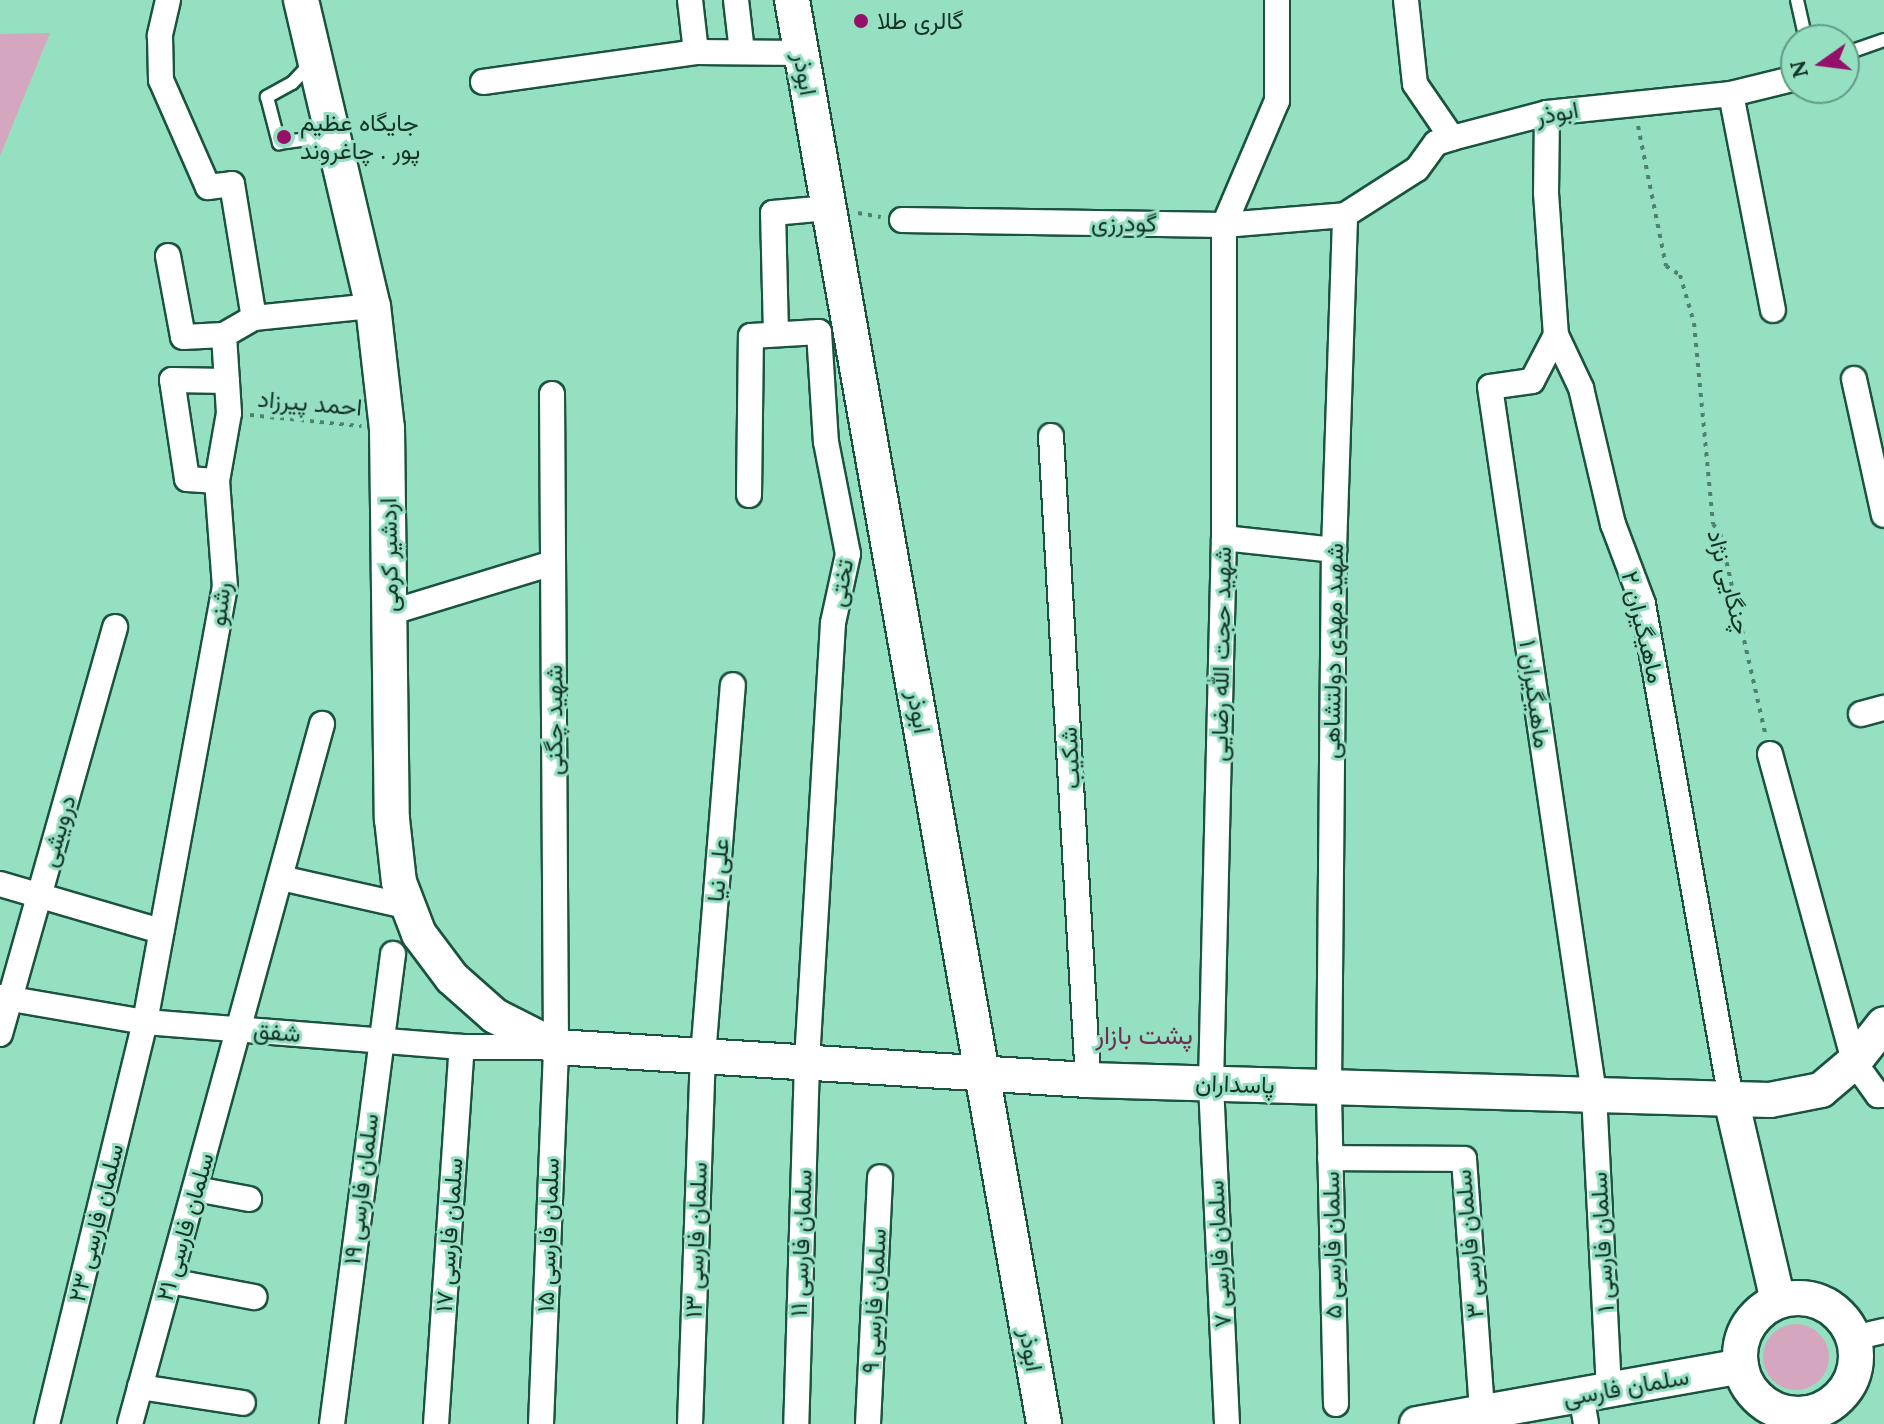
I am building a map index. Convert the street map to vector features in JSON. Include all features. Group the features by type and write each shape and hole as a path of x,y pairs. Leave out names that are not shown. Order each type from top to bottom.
{"main road":[{"name":"اردشیر کرمی","path":"301,0 312,62 373,306 387,428 392,819 405,906 419,934 452,978 495,1016 556,1047"},
{"name":"ابوذر","path":"792,0 985,1073 1044,1424"},
{"name":"پاسداران","path":"556,1047 1088,1080 1731,1099 1805,1097 1854,1062 1884,1024"},
{"path":"1731,1099 1778,1301"},
{"path":"1793,1298 1823,1303 1846,1324 1869,1334 1848,1386 1809,1419 1765,1404 1741,1366 1748,1327 1778,1301 1793,1298"},
{"name":"سلمان فارسی","path":"1417,1424 1482,1412 1592,1403 1741,1366"}],"street":[{"path":"168,0 160,36 161,80 208,187 232,184 254,318"},
{"path":"690,0 696,52"},
{"path":"736,0 742,52"},
{"path":"1224,225 1277,101 1277,0"},
{"path":"1406,0 1415,84 1452,138"},
{"path":"483,82 696,52 802,53"},
{"name":"ابوذر","path":"1345,215 1417,169 1436,143 1452,138 1547,113 1633,101 1731,94 1780,82"},
{"path":"1731,94 1773,310"},
{"name":"ماهیگیران ۲","path":"1547,113 1546,193 1556,335 1581,388 1613,524 1643,604 1731,1099"},
{"path":"749,495 751,336 776,334 773,213 828,208"},
{"name":"گودرزی","path":"902,220 1224,225 1345,215"},
{"name":"شهید مهدی دولتشاهی","path":"1329,1087 1334,550 1345,215"},
{"name":"شهید حجت الله رضایی","path":"1211,1084 1224,538 1224,225"},
{"path":"168,256 183,337 224,335 254,318 373,306"},
{"name":"تختی","path":"776,334 819,332 826,442 848,554 833,623 807,1062"},
{"name":"رشنو","path":"145,1022 225,587 217,481 229,413 224,335"},
{"name":"ماهیگیران ۱","path":"1556,335 1532,381 1490,387 1594,1094"},
{"path":"1854,379 1883,506"},
{"path":"217,481 187,479 172,380 227,381"},
{"name":"شهید چگنی","path":"552,394 556,1047"},
{"name":"شکیب","path":"1051,436 1088,1080"},
{"path":"1224,538 1334,550"},
{"path":"389,613 553,563"},
{"name":"درویشی","path":"0,1034 5,998 39,897 115,627"},
{"name":"علی نیا","path":"703,1056 733,685"},
{"name":"سلمان فارسی ۲۱","path":"130,1424 241,1029 322,724"},
{"path":"1770,754 1854,1062 1878,1095 1884,1095"},
{"path":"281,878 405,906"},
{"path":"0,884 161,931"},
{"name":"سلمان فارسی ۱۹","path":"332,1424 379,1040 393,954"},
{"name":"شفق","path":"5,998 145,1022 462,1047 556,1047"},
{"name":"سلمان فارسی ۲۳","path":"47,1424 145,1022"},
{"name":"سلمان فارسی ۱۷","path":"436,1424 462,1047"},
{"name":"سلمان فارسی ۱۵","path":"541,1424 556,1047"},
{"name":"سلمان فارسی ۱۳","path":"690,1424 703,1056"},
{"name":"سلمان فارسی ۱۱","path":"796,1424 807,1062"},
{"name":"سلمان فارسی ۷","path":"1211,1084 1227,1424"},
{"name":"سلمان فارسی ۵","path":"1329,1087 1336,1404"},
{"name":"سلمان فارسی ۱","path":"1592,1403 1594,1094"},
{"name":"سلمان فارسی ۳","path":"1330,1158 1464,1159 1482,1412"},
{"name":"سلمان فارسی ۹","path":"868,1424 880,1177"},
{"path":"196,1189 249,1199"},
{"path":"170,1281 254,1297"},
{"path":"140,1387 243,1403"}],"lane":[{"path":"1797,0 1802,24"},
{"path":"1860,48 1884,40"},
{"path":"312,62 292,83 267,97 279,143 308,139 335,147"}],"path":[{"name":"چنگایی نژاد","path":"1633,101 1666,266 1680,275 1694,323 1713,524 1720,533 1770,754"},
{"path":"828,208 902,220"},
{"name":"احمد پیرزاد","path":"229,413 387,428"}],"shaded area":[{"path":"50,33 0,156 0,34"},
{"path":"1790,1324 1802,1324 1814,1329 1824,1339 1829,1357 1827,1370 1814,1385 1802,1390 1790,1390 1778,1385 1768,1375 1763,1363 1763,1351 1768,1339 1778,1329"}],"place":[{"name":"گالری طلا","path":"861,21"},
{"name":"جایگاه عظیم پور . چاغروند","path":"284,137"}],"district":[{"name":"پشت بازار","path":"1144,1035"}]}
